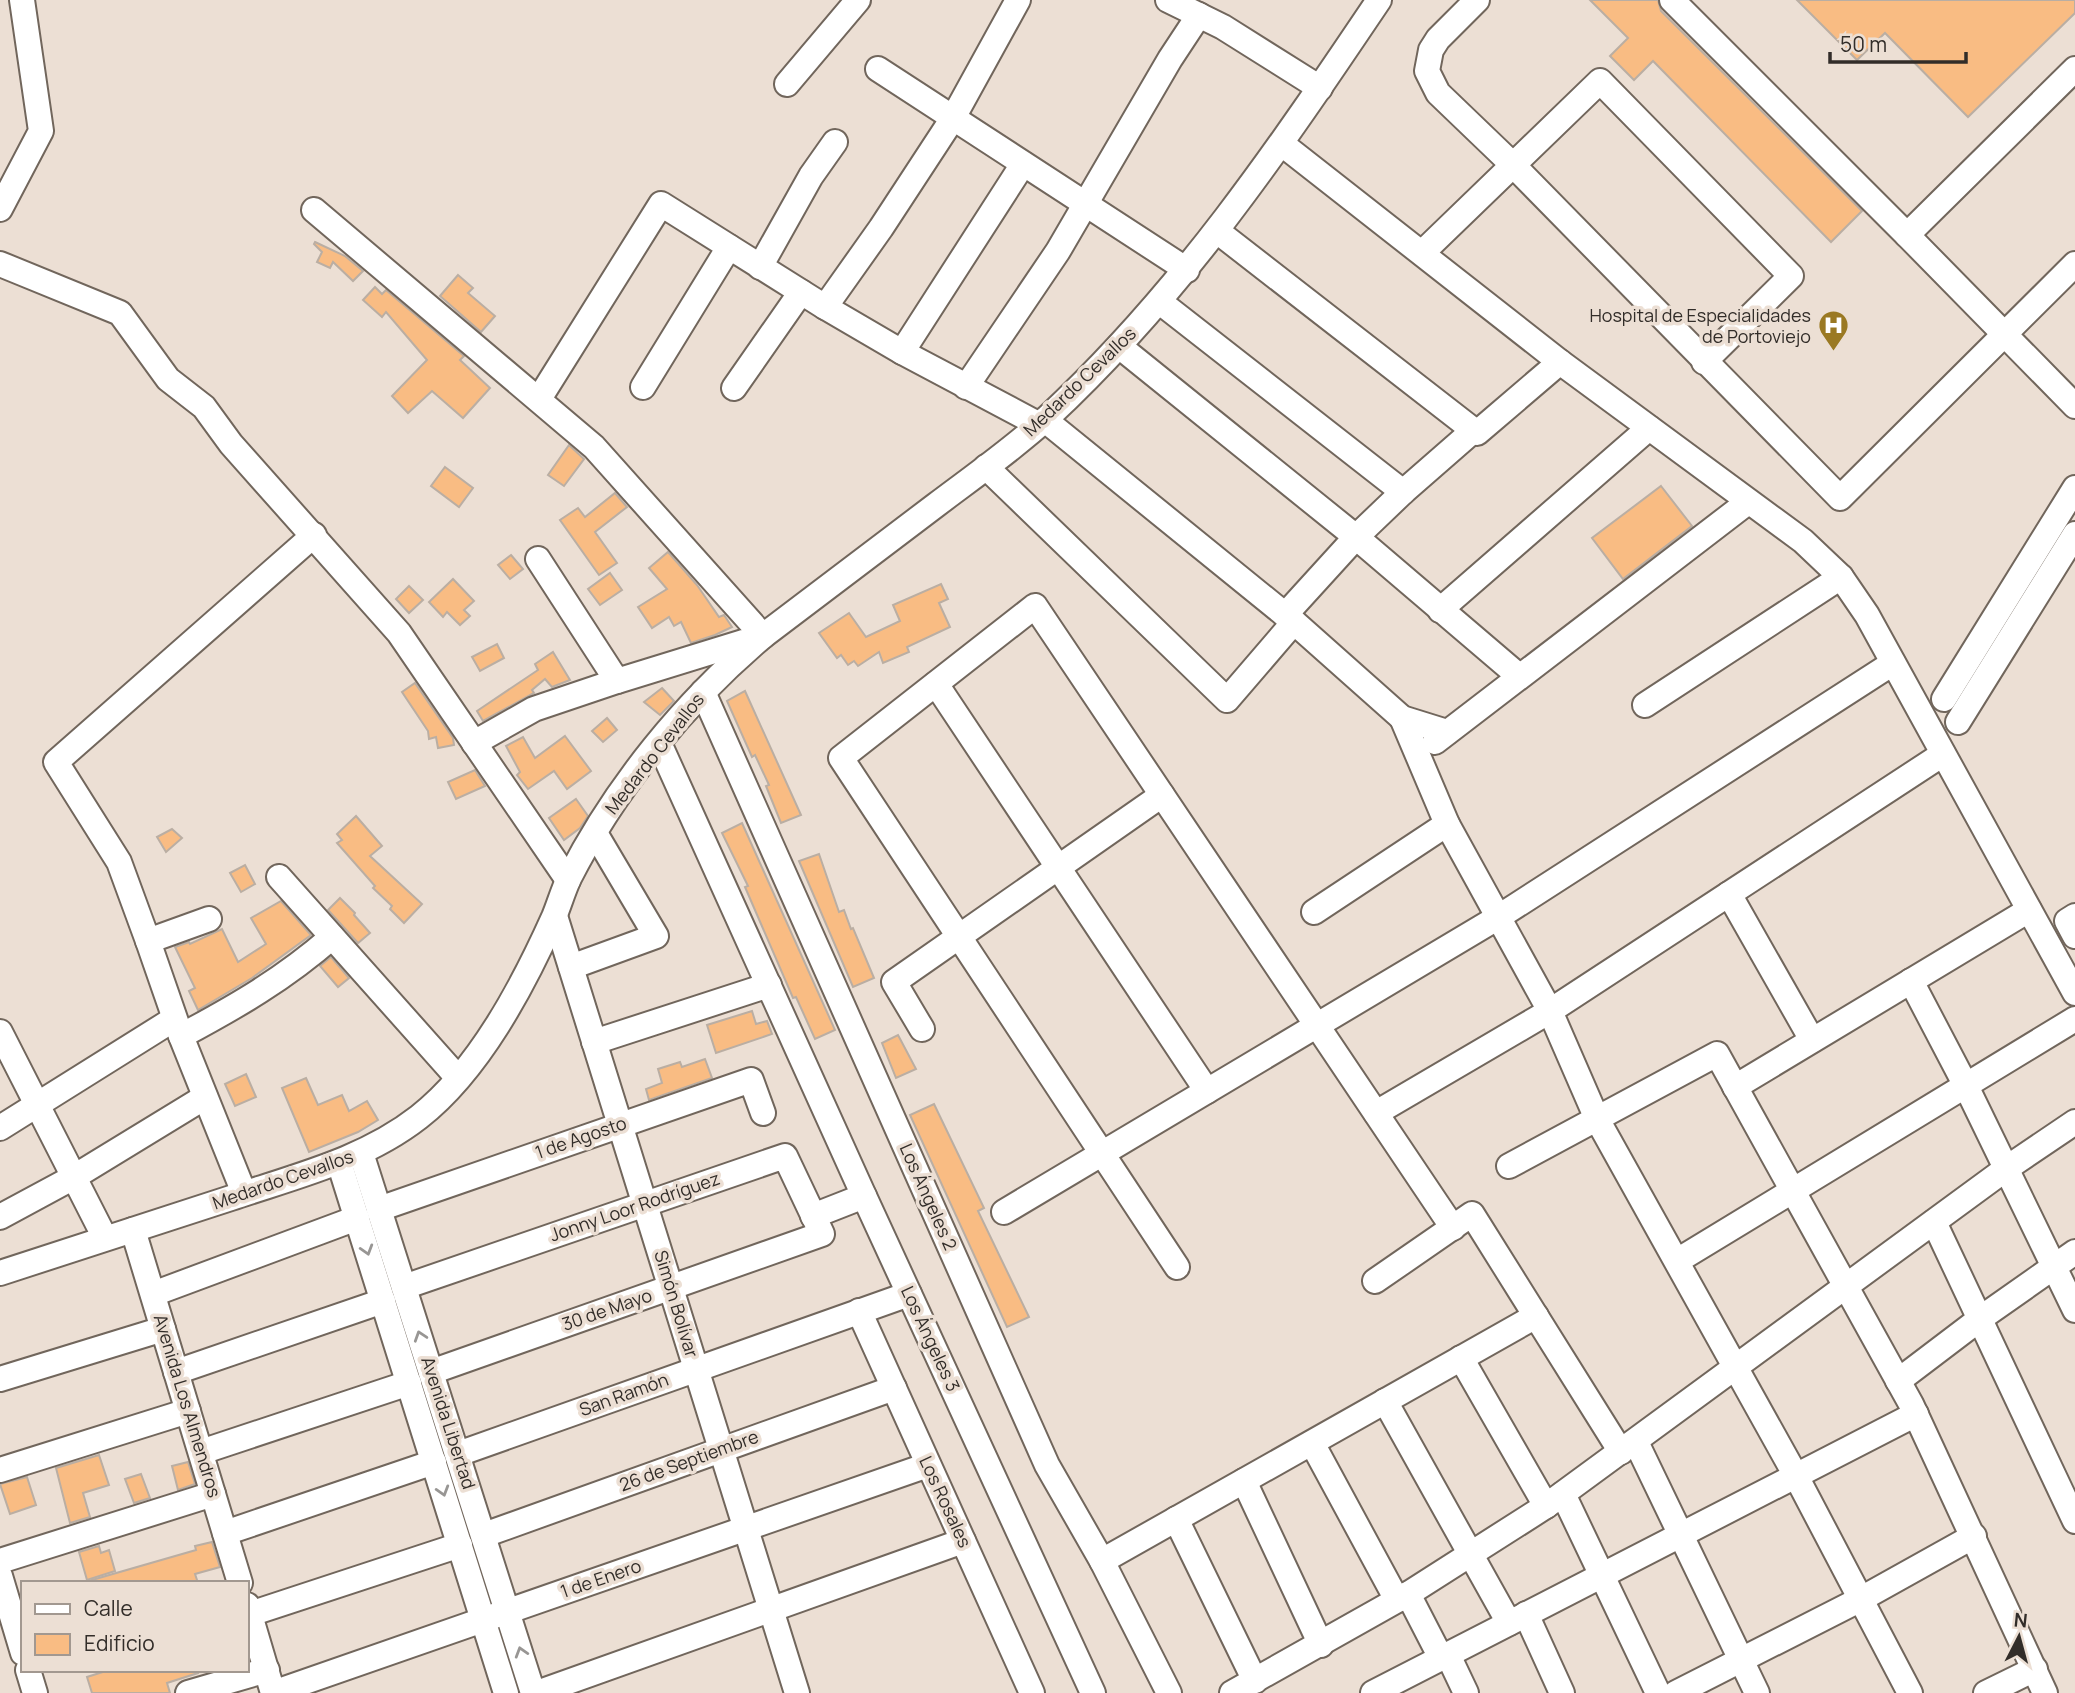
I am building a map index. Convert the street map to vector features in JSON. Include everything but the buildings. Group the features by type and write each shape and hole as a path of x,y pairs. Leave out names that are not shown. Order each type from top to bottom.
{"street":[{"path":"0,209 41,131 22,0"},
{"path":"787,84 858,0"},
{"path":"825,307 953,118 1018,0"},
{"name":"Medardo Cevallos","path":"0,1273 350,1158 419,1117 458,1078 504,1014 555,916 568,880 627,784 659,743 703,692 763,636 986,467 1041,422 1119,346 1160,302 1217,231 1282,144 1379,0"},
{"path":"1477,0 1438,39 1431,50 1427,71 1438,93 1513,165 1840,498 2075,264"},
{"path":"1672,0 2075,406"},
{"path":"1171,1 1223,27 1320,88"},
{"path":"966,387 1058,251 1170,59 1199,15"},
{"path":"878,69 1187,270"},
{"path":"1907,235 2075,69"},
{"path":"1422,253 1600,81 1791,276 1704,362"},
{"path":"760,267 811,176 835,142"},
{"path":"1282,144 1560,362 1803,541 1841,577 1867,615 2075,993"},
{"path":"902,352 1023,164"},
{"path":"539,399 661,204 902,352 966,387 1041,422 1289,618 1402,718 1447,732"},
{"path":"314,210 594,447 763,636 534,709 474,743"},
{"path":"1217,231 1478,433 1560,362"},
{"path":"643,387 729,247"},
{"path":"0,264 120,313 168,379 204,407 231,444 399,633 568,880"},
{"path":"734,388 801,292"},
{"path":"1160,302 1403,492"},
{"path":"1119,346 1356,537 1518,676"},
{"path":"1440,610 1649,428"},
{"path":"986,467 1227,700 1289,618 1356,537 1474,430"},
{"path":"1944,699 2075,488"},
{"path":"1418,755 1748,502"},
{"path":"1958,722 2075,534"},
{"path":"244,1194 177,1027 119,862 56,762 314,535"},
{"path":"538,559 617,681"},
{"path":"1645,705 1841,577"},
{"path":"1177,1267 841,758 1035,606 1453,1228"},
{"path":"1004,1212 1497,918 1893,663"},
{"path":"936,684 1208,1091"},
{"name":"Los Ángeles 2","path":"703,692 1047,1465 1110,1557 1170,1693"},
{"path":"1402,718 1447,824 1550,1011 1597,1119 1796,1476 1910,1693"},
{"name":"Los Ángeles 3","path":"659,743 1093,1693"},
{"path":"1376,1113 1550,1011 1943,754"},
{"path":"922,1029 894,982 1162,795"},
{"path":"1314,912 1447,824"},
{"path":"570,967 656,936 595,833"},
{"path":"279,877 458,1078"},
{"path":"1729,894 1812,1040"},
{"path":"1735,1087 2029,910"},
{"name":"Simón Bolívar","path":"555,916 797,1693"},
{"path":"2075,916 2067,921 2075,936"},
{"path":"148,940 209,919"},
{"path":"0,1128 177,1027 256,995 298,967 332,937"},
{"path":"1911,981 2007,1168 2075,1310"},
{"path":"594,1042 769,985"},
{"path":"1676,1262 2075,1019"},
{"path":"1,1036 105,1238"},
{"path":"1509,1166 1717,1054 1916,1414 2045,1693"},
{"name":"1 de Agosto","path":"153,1294 368,1214 751,1080 763,1113"},
{"path":"0,1217 74,1177 205,1097"},
{"path":"1231,1693 1266,1683 1321,1645 1403,1597 1555,1500 2007,1168 2075,1122"},
{"name":"Jonny Loor Rodríguez","path":"404,1287 785,1156 817,1225"},
{"name":"Avenida Libertad","path":"350,1158 368,1214 383,1301 506,1693"},
{"name":"30 de Mayo","path":"431,1372 671,1287 817,1225 864,1196"},
{"name":"Avenida Libertad","path":"368,1214 404,1287 535,1693"},
{"path":"1375,1281 1472,1214 1536,1316 1629,1447 1681,1535 1757,1693"},
{"path":"1934,1222 2075,1521"},
{"name":"Avenida Los Almendros","path":"133,1230 225,1533 232,1581"},
{"path":"1898,1381 2075,1252"},
{"name":"San Ramón","path":"458,1454 909,1294"},
{"path":"176,1372 383,1301"},
{"name":"Los Rosales","path":"859,1311 1032,1693"},
{"path":"1110,1557 1536,1316"},
{"path":"0,1379 163,1329"},
{"path":"1461,1358 1602,1575 1658,1693"},
{"path":"201,1452 409,1383"},
{"name":"26 de Septiembre","path":"484,1535 894,1388"},
{"path":"1385,1401 1472,1554 1518,1619 1562,1693"},
{"path":"0,1470 188,1411"},
{"path":"1373,1693 1916,1414"},
{"path":"1312,1443 1403,1597 1466,1693"},
{"path":"225,1533 434,1462"},
{"name":"1 de Enero","path":"188,1693 270,1682 483,1620 928,1465"},
{"path":"1244,1481 1321,1645"},
{"path":"0,1561 213,1494"},
{"path":"1176,1519 1266,1683"},
{"path":"1676,1693 1861,1599 1974,1536"},
{"path":"535,1693 963,1541"},
{"path":"270,1682 248,1610 460,1545"},
{"path":"0,1576 16,1648"},
{"path":"1986,1693 2035,1669"},
{"path":"29,1672 35,1693"}],"place":[{"name":"Hospital de Especialidades de Portoviejo","path":"1834,353"}]}
